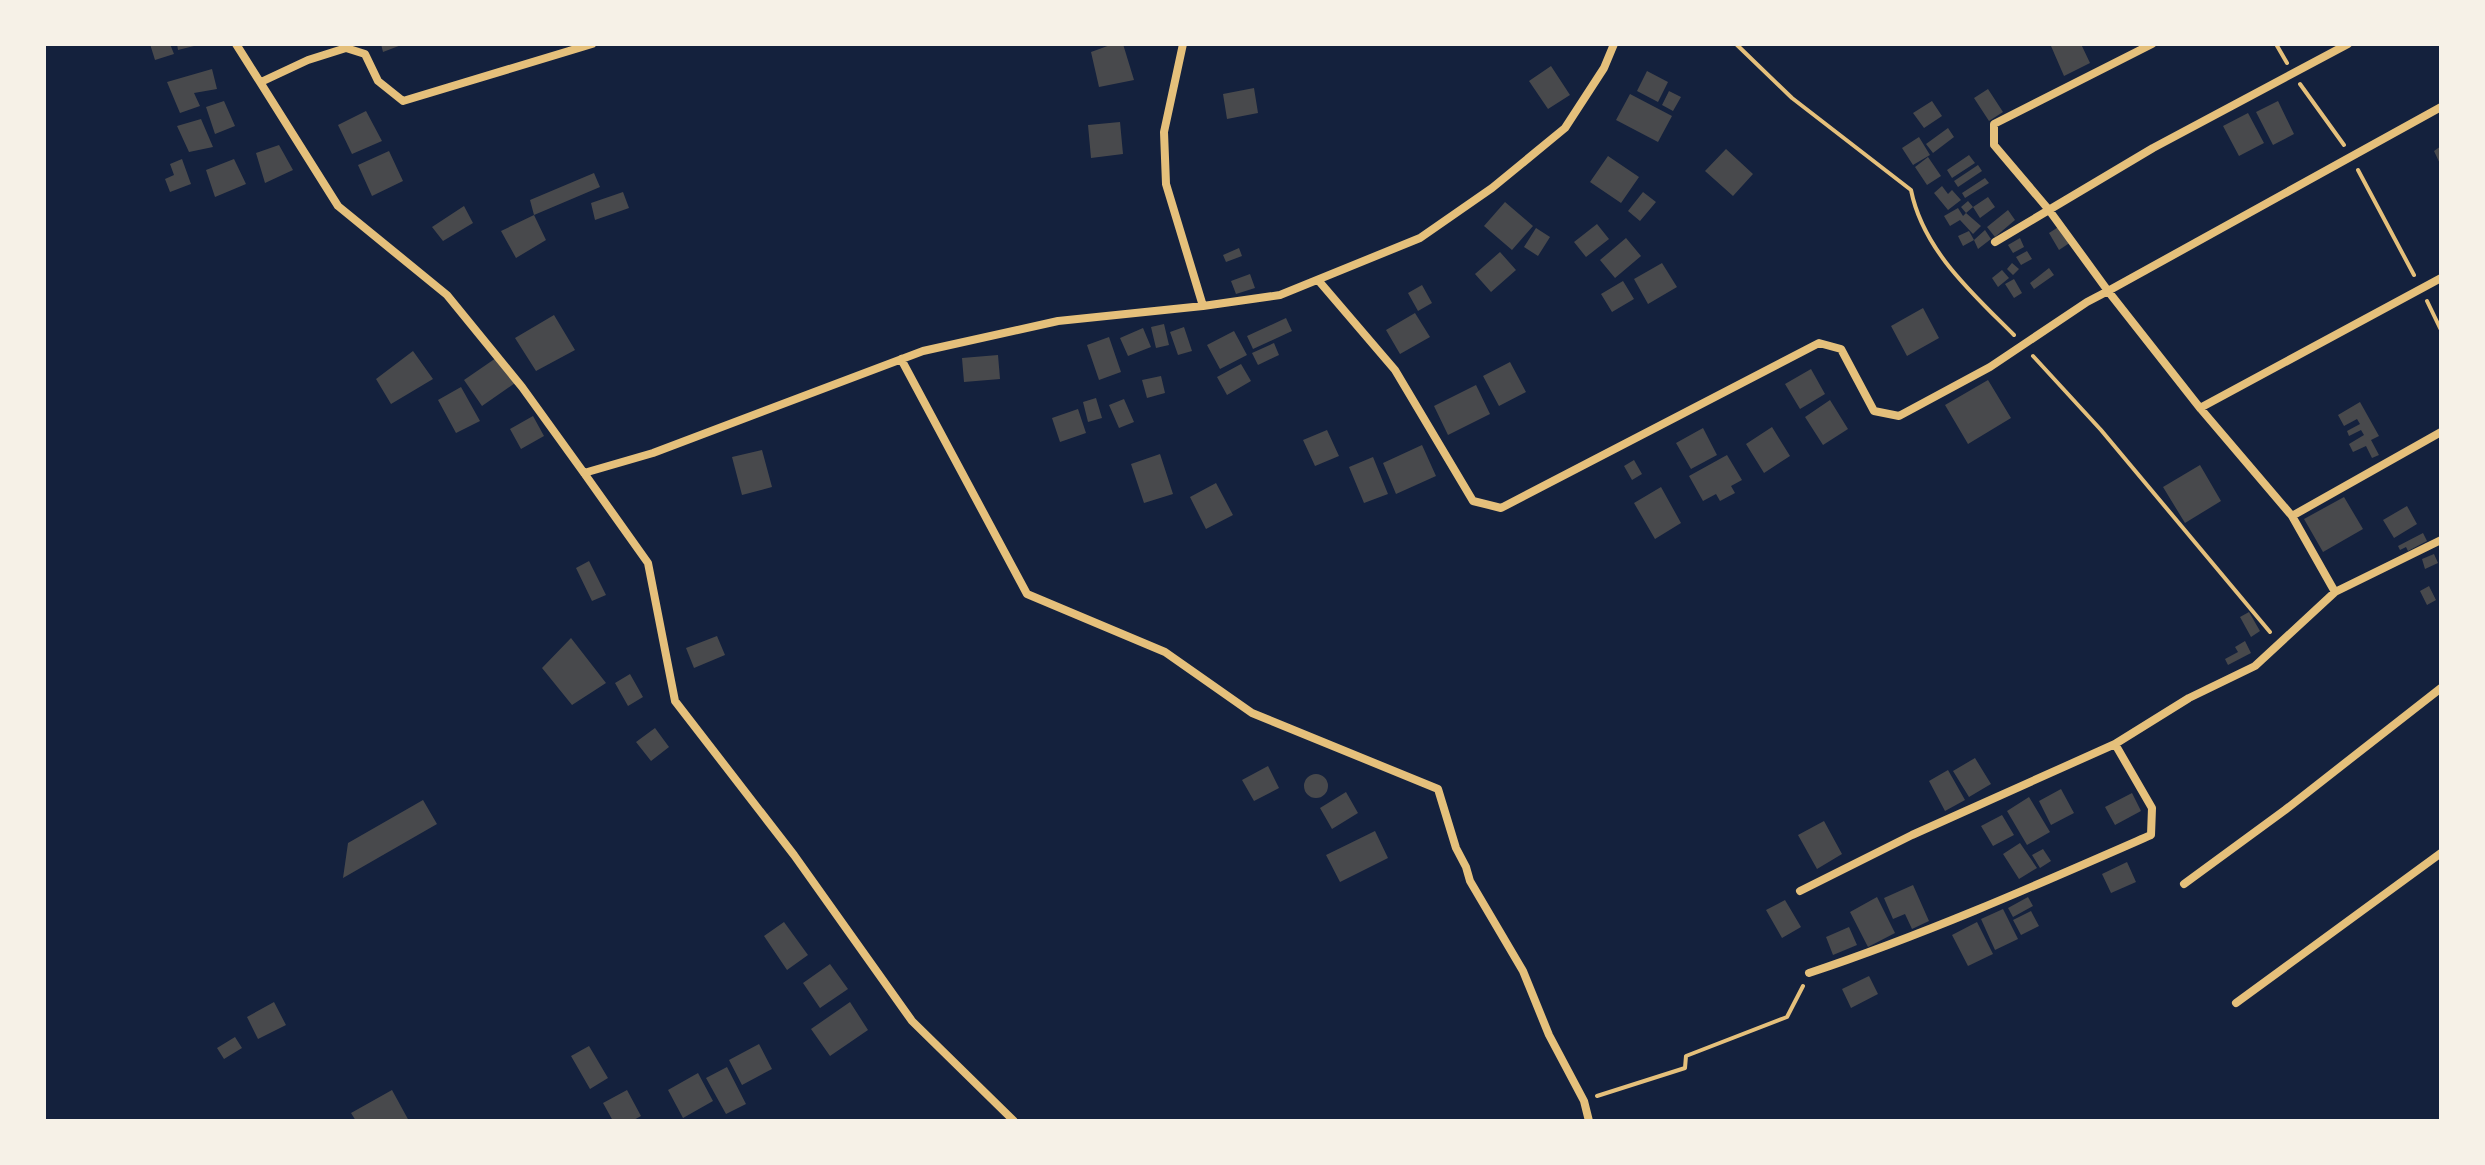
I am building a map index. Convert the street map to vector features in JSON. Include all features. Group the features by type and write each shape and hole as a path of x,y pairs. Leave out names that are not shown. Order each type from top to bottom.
{"street":[{"path":"236,44 338,206 447,295 522,387 648,563 675,701 794,855 912,1021 1014,1121"},
{"path":"261,82 308,60 346,48 365,54 378,81 403,101 592,44"},
{"path":"1183,44 1164,132 1166,184 1203,306"},
{"path":"584,473 653,453 923,351 1058,321 1280,295 1420,238 1492,188 1565,128 1604,68 1614,44"},
{"path":"2152,44 1994,124 1994,145 2049,210 2200,408 2292,516 2335,592"},
{"path":"1995,242 2153,148 2348,44"},
{"path":"1318,280 1395,370 1473,501 1501,508 1819,343 1841,349 1874,411 1899,416 1990,367 2087,302 2441,107"},
{"path":"2200,408 2441,278"},
{"path":"901,359 1027,594 1165,652 1252,713 1438,789 1470,881 1523,971 1549,1035 1584,1101 1589,1121"},
{"path":"2292,516 2441,432"},
{"path":"1800,891 1912,835 2115,744 2189,698 2255,666 2335,592 2441,540"},
{"path":"2184,884 2285,810 2441,688"},
{"path":"1809,973 2032,887 2151,835 2152,808 2115,744"},
{"path":"2236,1003 2441,853"}],"path":[{"path":"1736,44 1792,98 1911,190 1915,208 1929,239 1951,269 2101,430 2279,642"},
{"path":"2276,44 2351,156 2441,330"},
{"path":"1584,1101 1685,1068 1686,1056 1787,1017 1809,973"}],"building":[{"path":"150,44 170,44 174,54 155,60"},
{"path":"177,44 198,44 198,45 178,50"},
{"path":"381,44 404,44 383,52"},
{"path":"1113,44 1123,44 1134,80 1099,87 1091,52"},
{"path":"2081,44 2090,63 2064,76 2051,46"},
{"path":"1551,66 1570,95 1548,109 1529,81"},
{"path":"212,69 217,89 194,93 200,106 180,113 167,82"},
{"path":"1647,71 1668,82 1658,102 1637,91"},
{"path":"1254,88 1258,113 1227,119 1223,94"},
{"path":"1988,89 2003,112 1989,121 1974,98"},
{"path":"1669,91 1681,97 1673,111 1662,105"},
{"path":"1630,94 1672,116 1658,142 1616,120"},
{"path":"224,101 235,126 215,134 206,107"},
{"path":"1932,101 1942,116 1924,128 1913,113"},
{"path":"2278,101 2294,134 2273,145 2256,112"},
{"path":"366,111 382,141 352,154 338,125"},
{"path":"2248,113 2264,143 2239,156 2223,126"},
{"path":"201,119 213,147 189,152 177,126"},
{"path":"1120,122 1123,154 1091,158 1088,125"},
{"path":"1948,128 1954,137 1933,153 1926,144"},
{"path":"1919,137 1930,155 1913,165 1902,148"},
{"path":"279,145 293,170 265,183 256,153"},
{"path":"2441,146 2441,166 2434,151"},
{"path":"1726,149 1753,174 1733,196 1705,171"},
{"path":"389,151 403,181 372,196 358,165"},
{"path":"1969,155 1975,163 1952,178 1947,170"},
{"path":"1608,156 1639,177 1621,203 1590,182"},
{"path":"1928,157 1941,176 1927,185 1915,167"},
{"path":"182,159 191,184 170,192 165,179 174,175 170,164"},
{"path":"234,159 246,184 215,197 206,170"},
{"path":"1978,165 1982,171 1958,187 1954,181"},
{"path":"594,173 600,187 534,215 530,200"},
{"path":"1985,178 1989,183 1965,198 1962,193"},
{"path":"1942,186 1948,194 1952,190 1961,200 1948,210 1934,193"},
{"path":"623,192 629,208 595,220 591,203"},
{"path":"1643,192 1656,202 1640,221 1628,211"},
{"path":"1988,197 1995,207 1980,218 1973,207"},
{"path":"1968,201 1973,207 1966,213 1961,207"},
{"path":"1505,202 1533,226 1512,250 1484,226"},
{"path":"464,206 473,223 443,241 432,227"},
{"path":"1958,208 1963,216 1966,213 1981,226 1973,234 1960,220 1950,226 1944,216"},
{"path":"2008,210 2015,220 1995,237 1987,227"},
{"path":"534,215 546,240 516,258 501,231"},
{"path":"1597,224 1609,239 1586,257 1574,242"},
{"path":"2060,226 2071,242 2059,250 2049,233"},
{"path":"1536,228 1550,237 1538,256 1524,247"},
{"path":"1985,230 1991,239 1978,249 1974,240"},
{"path":"1969,231 1974,240 1963,246 1958,236"},
{"path":"1626,238 1641,256 1615,278 1600,260"},
{"path":"2020,238 2024,247 2013,253 2008,245"},
{"path":"1239,248 1242,256 1226,262 1223,255"},
{"path":"2027,251 2032,259 2021,265 2016,257"},
{"path":"1500,252 1516,270 1491,292 1475,274"},
{"path":"1662,263 1677,287 1648,304 1634,279"},
{"path":"2012,263 2019,269 2013,275 2007,269"},
{"path":"2049,268 2054,275 2034,289 2030,283"},
{"path":"2002,270 2009,278 1998,287 1992,278"},
{"path":"1250,274 1255,288 1236,294 1231,281"},
{"path":"2014,279 2022,293 2014,298 2005,284"},
{"path":"1623,281 1634,299 1612,312 1601,294"},
{"path":"1422,285 1432,303 1418,311 1408,293"},
{"path":"1923,308 1939,338 1907,356 1891,326"},
{"path":"1415,313 1430,337 1400,354 1386,330"},
{"path":"554,315 575,350 536,371 515,338"},
{"path":"1286,318 1292,331 1253,349 1247,336"},
{"path":"1164,324 1169,345 1156,348 1151,327"},
{"path":"1184,327 1192,351 1178,355 1170,332"},
{"path":"1143,328 1151,347 1128,356 1120,338"},
{"path":"1234,331 1247,355 1220,369 1207,345"},
{"path":"1109,337 1121,372 1099,380 1087,345"},
{"path":"1274,343 1279,355 1258,365 1252,353"},
{"path":"413,351 433,379 391,404 376,379"},
{"path":"998,355 1000,379 964,382 962,358"},
{"path":"496,358 515,383 482,406 464,380"},
{"path":"1510,362 1526,392 1499,406 1483,376"},
{"path":"1241,364 1251,381 1227,395 1217,377"},
{"path":"1811,369 1825,394 1800,409 1785,384"},
{"path":"1161,376 1165,393 1147,398 1142,380"},
{"path":"1988,380 2011,418 1968,444 1945,405"},
{"path":"1476,385 1490,414 1448,435 1434,406"},
{"path":"461,387 480,421 456,433 438,400"},
{"path":"1096,398 1102,418 1088,422 1083,402"},
{"path":"1124,399 1134,422 1119,428 1109,405"},
{"path":"1830,400 1848,429 1823,445 1805,417"},
{"path":"2360,402 2379,436 2371,440 2379,455 2372,458 2366,446 2353,452 2349,444 2364,435 2361,430 2349,436 2347,431 2360,424 2357,419 2344,426 2338,415"},
{"path":"1078,409 1086,433 1060,442 1052,418"},
{"path":"533,416 544,436 521,449 510,429"},
{"path":"1772,427 1790,456 1764,473 1746,444"},
{"path":"1703,428 1717,455 1691,469 1676,443"},
{"path":"1327,430 1339,456 1315,466 1303,440"},
{"path":"1422,445 1436,476 1396,494 1383,463"},
{"path":"762,450 772,487 742,495 732,457"},
{"path":"1160,454 1173,494 1144,503 1131,464"},
{"path":"1727,455 1742,480 1731,486 1735,493 1720,501 1716,494 1703,501 1689,476"},
{"path":"1373,457 1388,494 1364,503 1349,467"},
{"path":"1634,460 1642,474 1632,480 1624,466"},
{"path":"2200,465 2221,501 2185,523 2163,487"},
{"path":"1216,483 1233,515 1206,529 1190,497"},
{"path":"1661,487 1681,523 1655,539 1634,503"},
{"path":"2344,497 2363,529 2323,552 2304,519"},
{"path":"2407,506 2417,524 2394,538 2383,520"},
{"path":"2423,533 2427,541 2408,551 2406,547 2400,550 2398,546"},
{"path":"2434,554 2438,563 2425,569 2422,559"},
{"path":"589,561 606,595 592,601 576,568"},
{"path":"2429,586 2436,600 2427,605 2420,591"},
{"path":"2249,612 2260,631 2251,637 2240,617"},
{"path":"717,636 725,655 694,668 686,648"},
{"path":"571,638 606,683 572,705 542,668"},
{"path":"2245,641 2251,653 2228,665 2225,659 2238,652 2235,647"},
{"path":"630,674 643,697 628,706 615,683"},
{"path":"655,728 669,747 651,761 636,742"},
{"path":"1975,758 1991,784 1969,797 1953,771"},
{"path":"1268,766 1279,788 1254,801 1242,780"},
{"path":"1948,770 1965,800 1945,811 1929,781"},
{"path":"1316,774 1324,778 1328,786 1324,794 1316,798 1308,794 1304,786 1308,778"},
{"path":"2061,789 2074,813 2051,825 2039,801"},
{"path":"1346,792 1358,813 1332,829 1320,808"},
{"path":"2132,793 2141,811 2115,825 2105,807"},
{"path":"2029,797 2050,832 2027,845 2007,811"},
{"path":"423,800 437,824 343,878 348,843"},
{"path":"2002,815 2014,835 1993,846 1981,826"},
{"path":"1824,821 1842,854 1817,869 1798,835"},
{"path":"1375,831 1388,858 1340,882 1326,855"},
{"path":"2020,843 2037,868 2019,879 2003,854"},
{"path":"2043,849 2051,861 2040,868 2032,855"},
{"path":"2127,862 2136,882 2111,893 2102,874"},
{"path":"1913,885 1929,921 1912,929 1905,914 1893,919 1884,898"},
{"path":"1877,897 1895,933 1868,947 1850,912"},
{"path":"2028,897 2033,906 2013,917 2008,908"},
{"path":"1785,900 1801,927 1782,938 1766,910"},
{"path":"2003,909 2018,939 1995,950 1981,919"},
{"path":"2031,911 2039,926 2021,935 2013,920"},
{"path":"784,922 808,955 787,970 764,936"},
{"path":"1977,922 1993,954 1968,966 1952,935"},
{"path":"1849,927 1857,945 1833,955 1826,937"},
{"path":"830,964 848,989 820,1008 803,983"},
{"path":"1869,976 1878,994 1851,1008 1842,989"},
{"path":"274,1002 286,1025 258,1039 247,1017"},
{"path":"850,1002 868,1030 830,1056 811,1029"},
{"path":"235,1037 242,1048 224,1059 217,1048"},
{"path":"759,1044 772,1069 742,1085 729,1060"},
{"path":"589,1046 608,1078 590,1089 571,1056"},
{"path":"727,1067 746,1104 726,1114 706,1078"},
{"path":"698,1073 713,1101 683,1118 668,1090"},
{"path":"392,1090 409,1121 356,1121 351,1113"},
{"path":"627,1090 641,1116 632,1121 613,1121 603,1103"}]}
